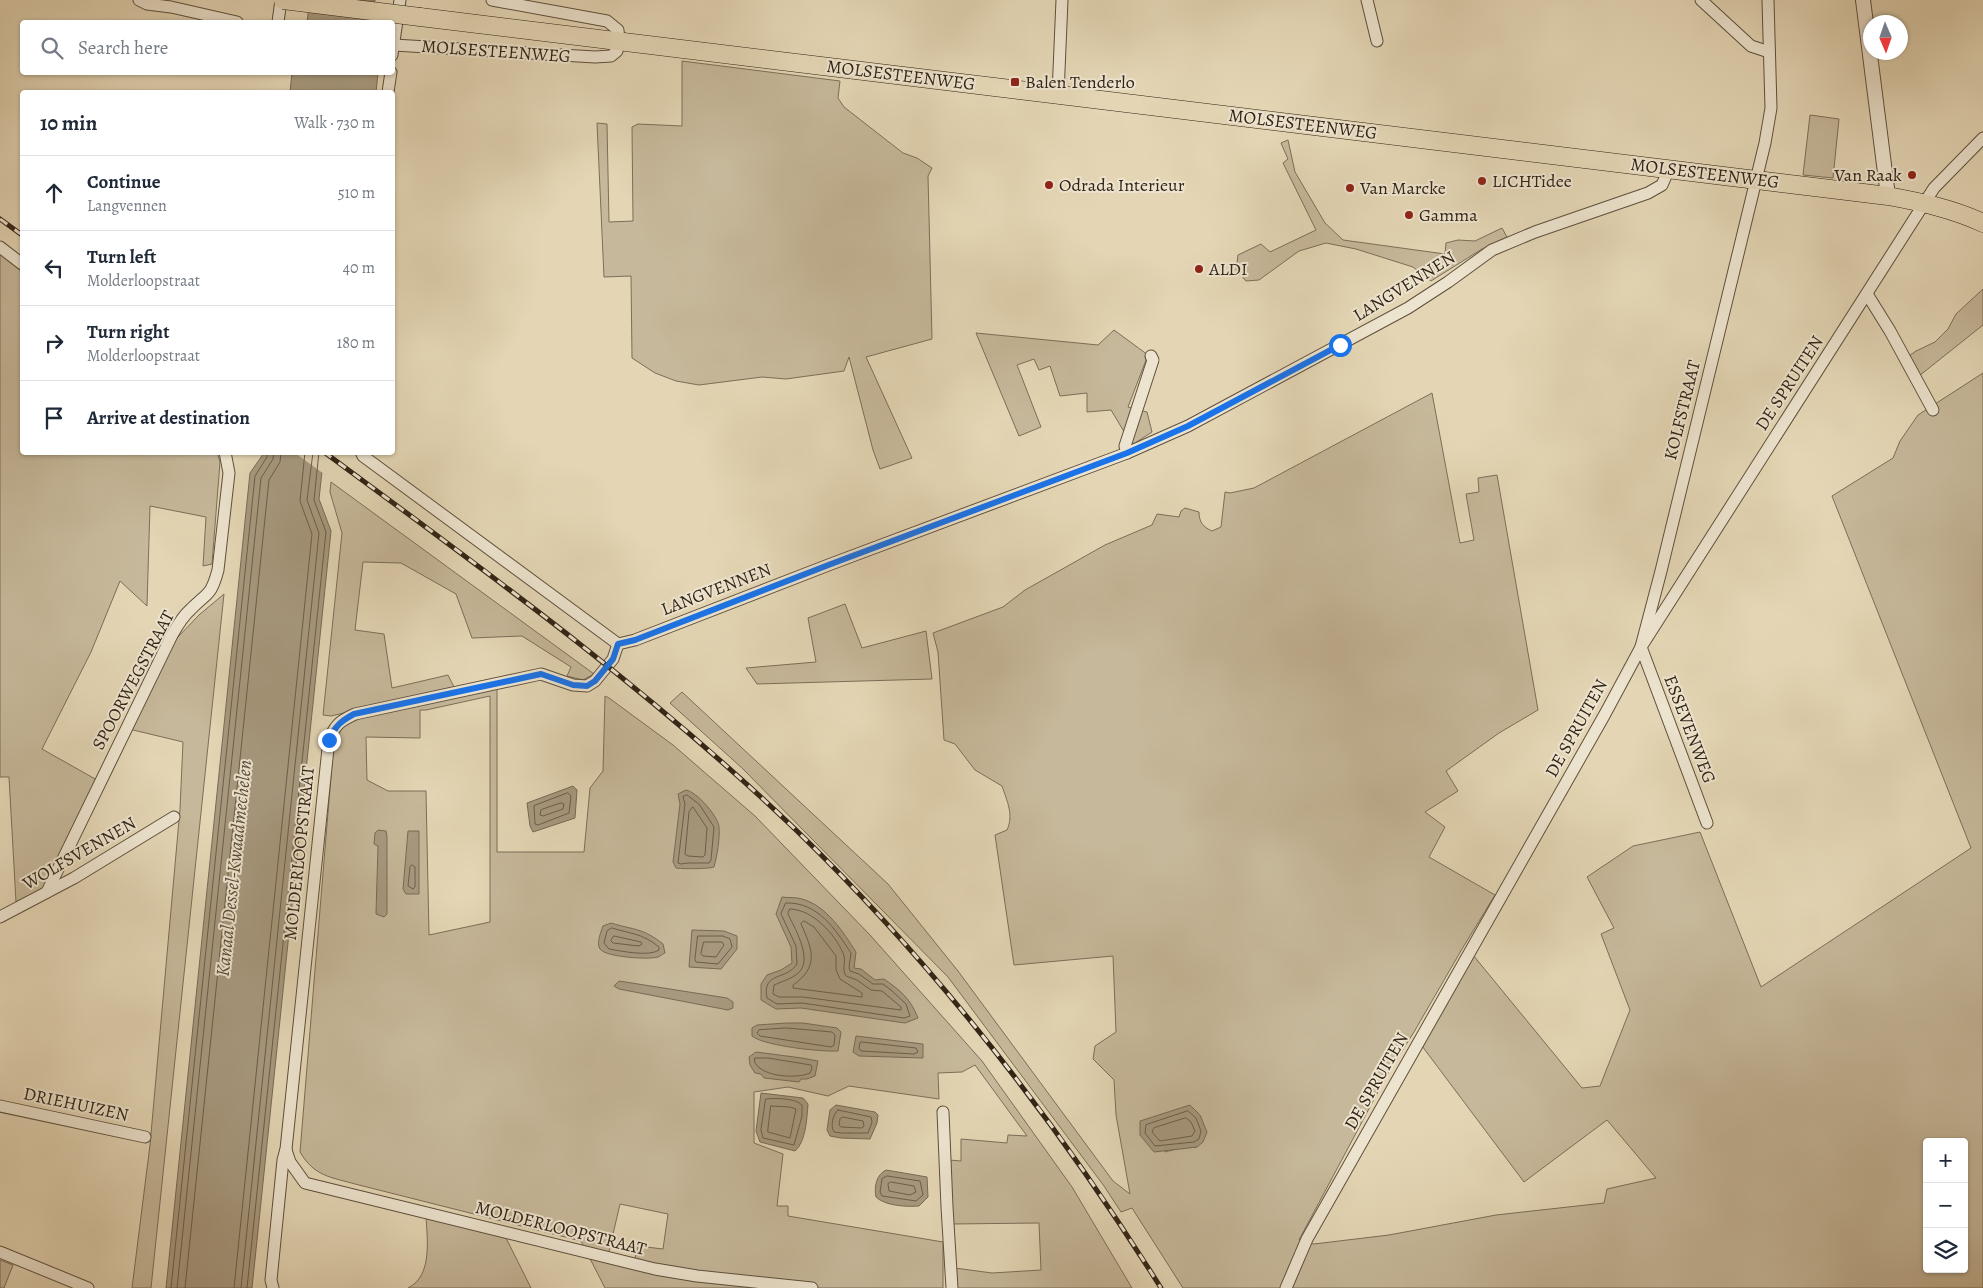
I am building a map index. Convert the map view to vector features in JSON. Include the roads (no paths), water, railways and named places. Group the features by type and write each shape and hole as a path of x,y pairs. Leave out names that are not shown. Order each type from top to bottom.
{"main road":[{"name":"MOLSESTEENWEG","path":"282,0 1888,196 1926,203 1954,211 1983,223"}],"street":[{"path":"139,0 147,4 171,7 228,20"},
{"path":"278,20 282,0"},
{"path":"395,36 400,0"},
{"path":"492,0 607,21 618,30 619,41"},
{"path":"1058,94 1062,0"},
{"path":"1367,0 1377,42"},
{"path":"1701,0 1751,46 1769,52"},
{"name":"KOLFSTRAAT","path":"1641,648 1757,180 1770,108 1768,0"},
{"path":"1863,0 1888,196"},
{"name":"MOLSESTEENWEG","path":"395,50 595,57 611,56 617,51 619,41"},
{"path":"388,90 391,75"},
{"name":"DE SPRUITEN","path":"1286,1288 1307,1239 1641,648 1934,188 1983,138"},
{"name":"LANGVENNEN","path":"618,644 635,640 1127,453 1188,426 1389,318 1448,282 1492,250 1535,232 1648,193 1662,184 1669,169"},
{"path":"0,247 20,262"},
{"path":"1867,294 1890,331 1933,410"},
{"path":"1127,453 1125,446 1153,360 1151,356"},
{"name":"SPOORWEGSTRAAT","path":"47,892 176,629 190,609 207,596 214,586 218,570 229,473 226,455"},
{"path":"362,455 618,644"},
{"name":"MOLDERLOOPSTRAAT","path":"273,1288 271,1280 283,1160 286,1149 329,740 334,728 340,721 354,714 541,674 573,685 587,686 595,681 613,659 618,644"},
{"name":"ESSEVENWEG","path":"1641,648 1707,823"},
{"name":"WOLFSVENNEN","path":"0,917 74,878 174,817"},
{"name":"DRIEHUIZEN","path":"0,1106 145,1137"},
{"path":"943,1112 952,1288"},
{"path":"286,1149 290,1162 305,1183"},
{"name":"MOLDERLOOPSTRAAT","path":"281,1191 288,1184 295,1182 305,1183 654,1269 697,1276 812,1288"},
{"path":"0,1252 88,1288"}],"water":[{"path":"310,0 375,0 372,20 307,20"},
{"path":"292,75 378,75 376,90 290,90"},
{"name":"Kanaal Dessel-Kwaadmechelen","path":"263,455 324,455 319,499 331,531 252,1288 166,1288 250,473"},
{"path":"573,786 577,790 575,818 533,832 530,826 527,803"},
{"path":"686,790 701,800 718,822 719,842 714,867 676,868 673,862 680,804 678,794"},
{"path":"378,830 386,831 387,836 387,914 384,917 376,914 378,846 374,844 375,833"},
{"path":"408,831 419,831 419,894 406,894 403,889"},
{"path":"782,897 797,898 811,902 827,914 840,928 856,952 854,968 861,969 875,980 884,979 895,987 908,1000 918,1018 905,1023 801,1008 776,1009 761,1000 761,984 767,975 781,970 792,963 791,947 776,914"},
{"path":"611,923 650,935 663,944 665,953 658,957 646,958 618,956 604,952 599,947 599,938 603,926"},
{"path":"692,930 724,931 737,936 737,949 721,969 689,967"},
{"path":"619,981 727,998 733,1002 733,1008 728,1010 619,989 614,986"},
{"path":"803,1023 837,1028 841,1032 838,1051 807,1049 768,1043 752,1036 752,1028 757,1025"},
{"path":"856,1036 923,1044 923,1058 859,1056 853,1052"},
{"path":"756,1052 818,1061 815,1076 801,1079 799,1082 764,1078 761,1074 755,1073 750,1065 749,1057"},
{"path":"761,1093 803,1098 808,1104 804,1136 795,1151 760,1142 756,1131"},
{"path":"836,1105 875,1112 878,1115 877,1123 870,1139 830,1136 827,1130 830,1110"},
{"path":"1190,1105 1200,1115 1207,1132 1203,1142 1197,1147 1154,1152 1140,1135 1140,1121"},
{"path":"886,1170 927,1177 928,1197 919,1206 896,1205 880,1200 876,1197 875,1189 878,1178"}],"railway":[{"path":"0,219 20,234"},
{"path":"328,455 506,587 684,729 796,830 848,882 946,991 1037,1106 1121,1226 1161,1288"}],"place":[{"name":"Balen Tenderlo","path":"1015,82"},
{"name":"Van Raak","path":"1912,175"},
{"name":"LICHTidee","path":"1482,181"},
{"name":"Odrada Interieur","path":"1049,185"},
{"name":"Van Marcke","path":"1350,188"},
{"name":"Gamma","path":"1409,215"},
{"name":"ALDI","path":"1199,269"}]}
